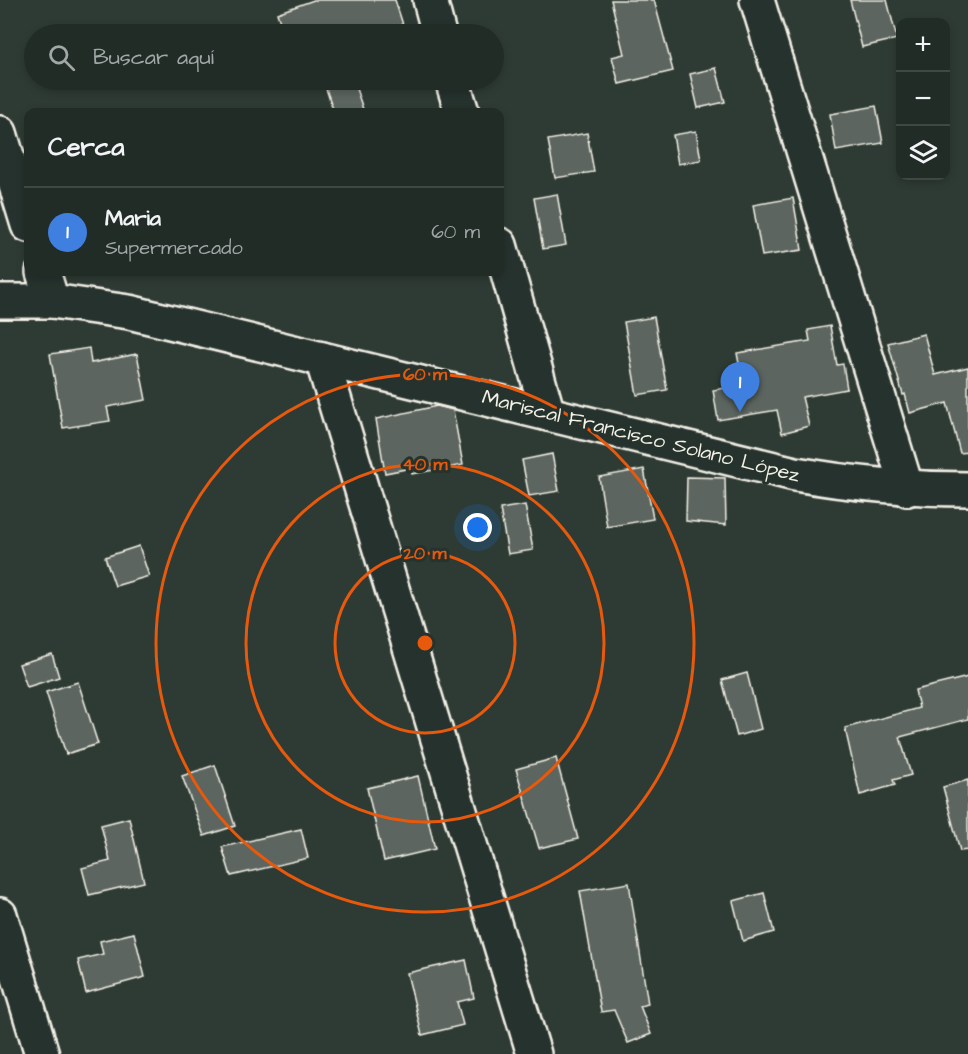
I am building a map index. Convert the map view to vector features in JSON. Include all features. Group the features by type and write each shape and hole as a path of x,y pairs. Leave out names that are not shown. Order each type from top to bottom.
{"street":[{"path":"430,0 437,24"},
{"path":"757,0 907,489"},
{"path":"455,90 461,108"},
{"path":"0,133 24,212"},
{"path":"504,259 548,414"},
{"name":"Mariscal Francisco Solano López","path":"0,302 48,286 129,312 795,474 848,484 907,489 968,489"},
{"path":"322,359 534,1054"},
{"path":"0,915 42,1054"}],"building":[{"path":"314,0 395,0 403,24 281,24 277,13"},
{"path":"611,0 654,0 673,71 619,84 612,57 624,54"},
{"path":"850,0 887,0 896,39 862,47"},
{"path":"716,68 725,102 698,108 690,74"},
{"path":"326,90 356,90 363,108 333,108"},
{"path":"876,106 883,143 836,151 830,114"},
{"path":"696,131 701,160 678,164 673,135"},
{"path":"587,133 594,172 555,178 548,140"},
{"path":"557,194 566,245 543,249 534,198"},
{"path":"793,198 802,250 762,256 753,205"},
{"path":"654,317 667,390 637,395 624,322"},
{"path":"830,326 837,365 843,364 847,389 802,397 809,426 782,433 777,410 718,420 713,390 743,385 737,353 810,341 808,330"},
{"path":"924,334 935,375 968,367 968,452 960,453 947,403 910,413 905,394 903,395 888,343"},
{"path":"89,348 91,363 137,354 146,400 107,407 110,421 63,428 50,354"},
{"path":"437,406 453,410 463,465 412,474 411,468 385,473 376,419"},
{"path":"552,454 559,491 529,496 522,460"},
{"path":"644,469 653,519 607,527 599,477"},
{"path":"687,477 725,478 726,525 686,521"},
{"path":"525,505 533,550 508,554 500,509"},
{"path":"139,546 149,576 115,586 105,557"},
{"path":"52,654 59,677 27,687 19,664"},
{"path":"747,673 761,729 737,736 722,680"},
{"path":"968,677 968,719 900,737 911,775 893,780 895,785 860,795 845,728 919,708 915,690"},
{"path":"78,682 98,744 66,754 46,692"},
{"path":"556,758 578,839 539,848 516,769"},
{"path":"215,765 235,826 204,836 182,776"},
{"path":"418,776 435,849 384,861 367,788"},
{"path":"968,780 968,850 960,851 943,787"},
{"path":"129,818 144,882 89,895 82,868 110,861 101,825"},
{"path":"301,829 308,858 231,876 222,847"},
{"path":"629,883 648,1004 640,1006 651,1034 628,1043 614,1010 601,1012 580,891"},
{"path":"764,893 774,932 743,941 733,901"},
{"path":"134,933 145,977 86,993 78,960 103,954 100,941"},
{"path":"466,960 474,998 457,1002 463,1025 422,1035 407,973"}],"place":[{"name":"Maria","path":"740,412"}]}
